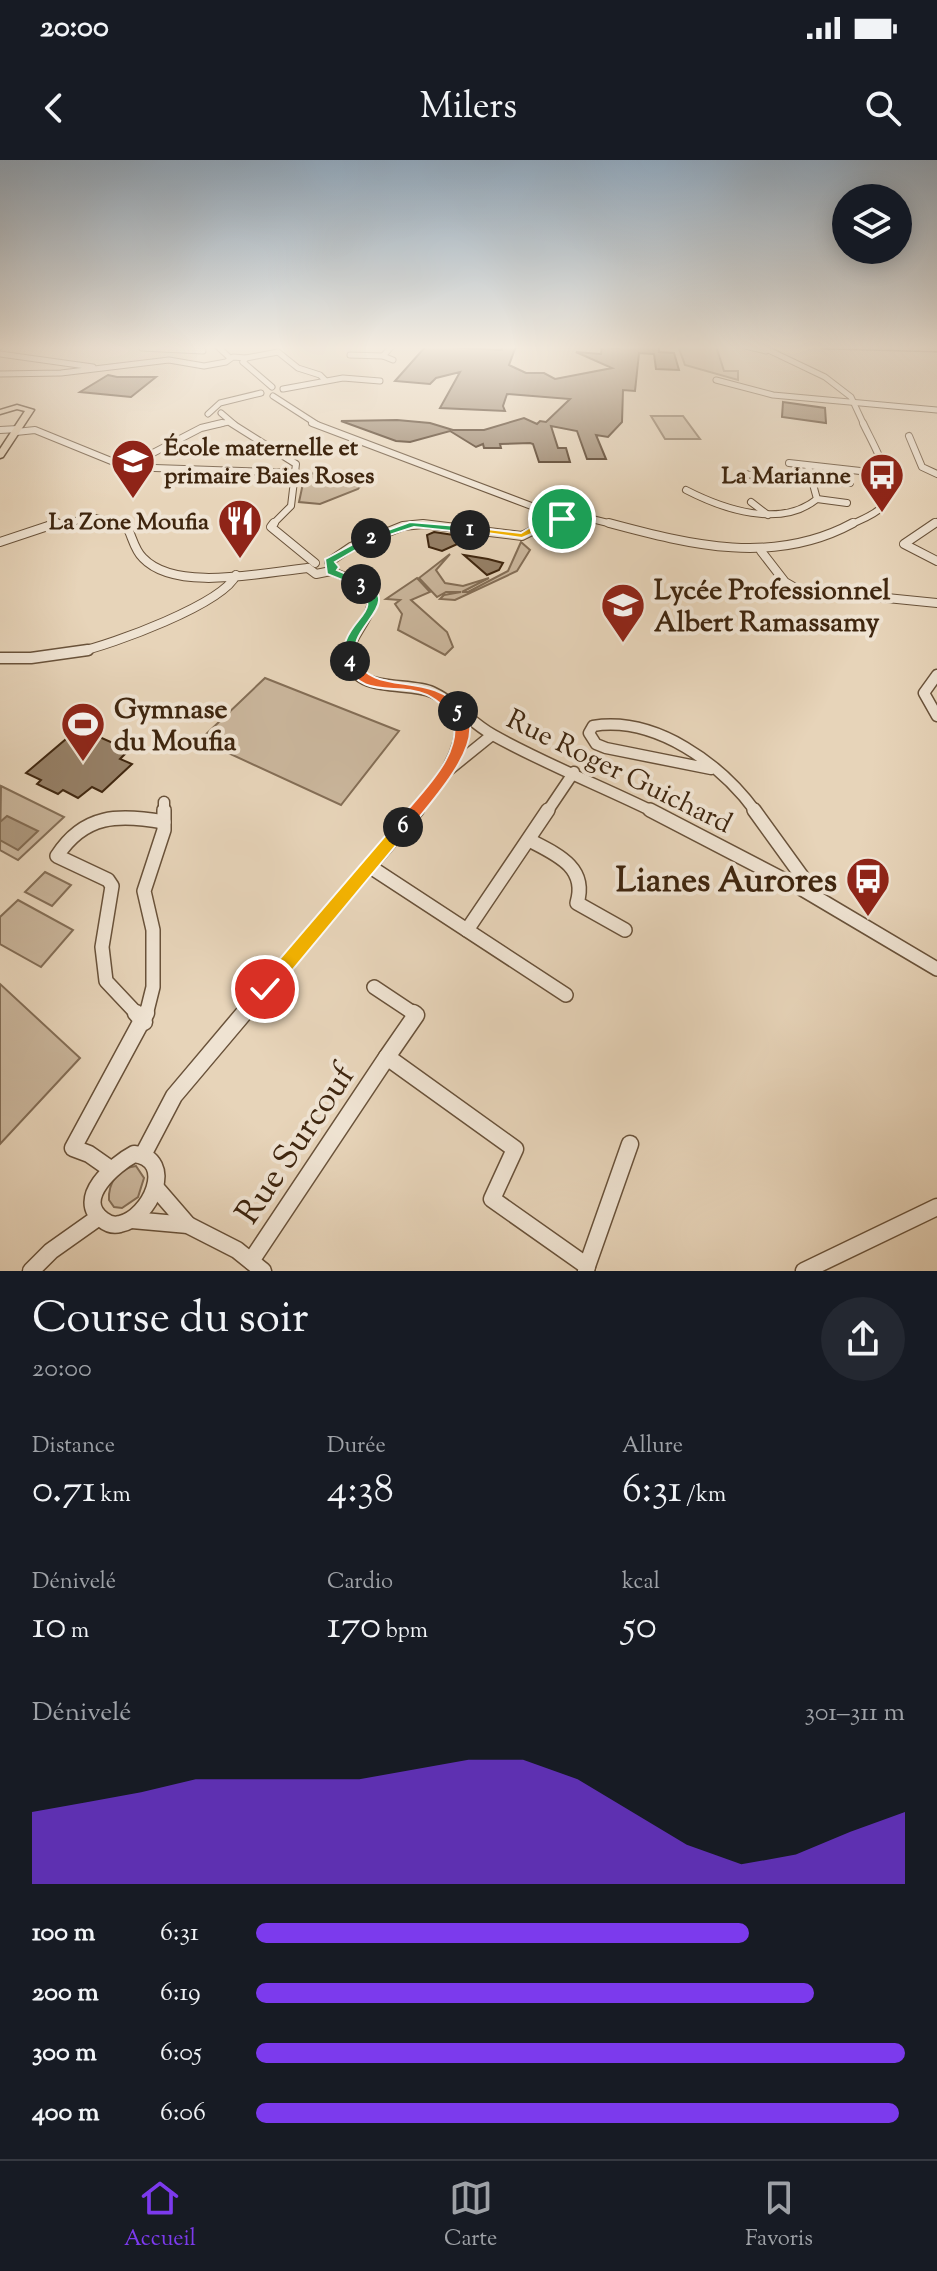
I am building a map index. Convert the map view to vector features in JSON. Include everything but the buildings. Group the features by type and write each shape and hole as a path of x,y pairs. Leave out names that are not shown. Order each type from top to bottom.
{"main road":[{"path":"0,412 17,407 30,410 0,455"}],"street":[{"path":"202,425 208,414 225,401 238,398"},
{"path":"221,413 227,404 245,398"},
{"path":"282,398 311,423 544,510 559,519 627,529"},
{"path":"807,398 937,410"},
{"path":"544,510 561,505 571,512 685,545 761,551 794,547 820,539 882,508 891,491 887,474 851,398"},
{"path":"208,414 221,413"},
{"path":"221,413 229,422 296,464 291,506 271,527 312,565 316,574 351,547 413,524 522,536 571,512"},
{"path":"126,467 202,425 229,422"},
{"path":"0,430 35,430 126,467 295,473"},
{"path":"909,436 922,467 937,474"},
{"path":"789,463 887,474"},
{"path":"808,466 817,499"},
{"path":"742,474 850,483"},
{"path":"686,490 722,509 768,515 798,509 817,499 847,503"},
{"path":"751,502 768,515"},
{"path":"540,525 544,510"},
{"path":"0,542 59,524 104,519 126,525 137,551 146,562 161,570 203,577 312,565"},
{"path":"937,522 904,544 937,561"},
{"path":"761,551 785,582 797,589 937,603"},
{"name":"Rue Roger Guichard","path":"330,566 372,592 371,610 359,627 348,656 355,671 373,684 429,691 487,732 574,772 815,894 937,969"},
{"path":"0,658 24,660 66,655 142,634 220,593 232,584 236,575"},
{"path":"937,675 924,693 937,716"},
{"path":"143,1155 174,1096 445,772 464,735 461,713"},
{"path":"711,769 606,748 596,744 589,733 593,726 600,724 647,729 711,769 736,785 815,894"},
{"path":"464,735 487,732"},
{"path":"445,772 478,749 487,732"},
{"path":"467,930 574,772"},
{"path":"109,1168 89,1154 73,1148 144,1022 153,987 153,930 144,891 164,830 164,802"},
{"path":"144,1022 106,981 102,947 112,886 108,880 57,856 72,834 89,822 111,817 142,817 164,822"},
{"path":"529,840 564,859 580,876 582,892 577,903 625,930"},
{"path":"369,866 566,995"},
{"path":"374,987 416,1015 387,1057"},
{"name":"Rue Surcouf","path":"257,1266 387,1057 515,1149 492,1199 587,1268"},
{"path":"587,1268 630,1144"},
{"path":"156,1188 146,1206 132,1220 117,1226 99,1217 94,1206 95,1193 109,1168 134,1154 143,1155 152,1163 156,1188 188,1225"},
{"path":"804,1271 937,1207"},
{"path":"31,1271 51,1251 99,1217"},
{"path":"132,1220 188,1225 237,1250 257,1266"}],"shaded area":[{"path":"651,416 683,416 700,439 665,439"},
{"path":"362,473 362,484 358,489 320,504 299,502 305,474"},
{"path":"521,542 530,550 517,571 455,600 440,599 444,595 461,592 446,592 437,597 419,578 450,554 436,570 445,583 463,586 489,578 462,592 468,592 508,571"},
{"path":"417,578 430,592 411,600 447,632 453,647 445,655 398,630 402,614 395,604 400,600 386,599"},
{"path":"265,678 399,731 341,805 200,740"},
{"path":"1,786 64,817 18,860 0,850"},
{"path":"7,816 38,831 18,850 0,840 0,822"},
{"path":"45,872 71,885 52,906 25,892"},
{"path":"18,900 73,930 41,967 0,944 0,917"},
{"path":"0,984 80,1058 0,1144"},
{"path":"136,1166 144,1178 138,1197 122,1208 114,1207 109,1200 112,1182 119,1173"}],"place":[{"name":"École maternelle et primaire Baies Roses","path":"133,500"},
{"name":"La Marianne","path":"882,514"},
{"name":"La Zone Moufia","path":"240,560"},
{"name":"Lycée Professionnel Albert Ramassamy","path":"623,644"},
{"name":"Gymnase du Moufia","path":"83,763"},
{"name":"Lianes Aurores","path":"868,918"}],"route":[{"path":"265,989 418,809 445,772 464,735 461,713 442,698 415,687 373,684 355,671 348,656 349,648 374,599 372,592 364,586 331,571 334,567 329,562 351,547 413,524 522,536 540,525 562,519"}]}
